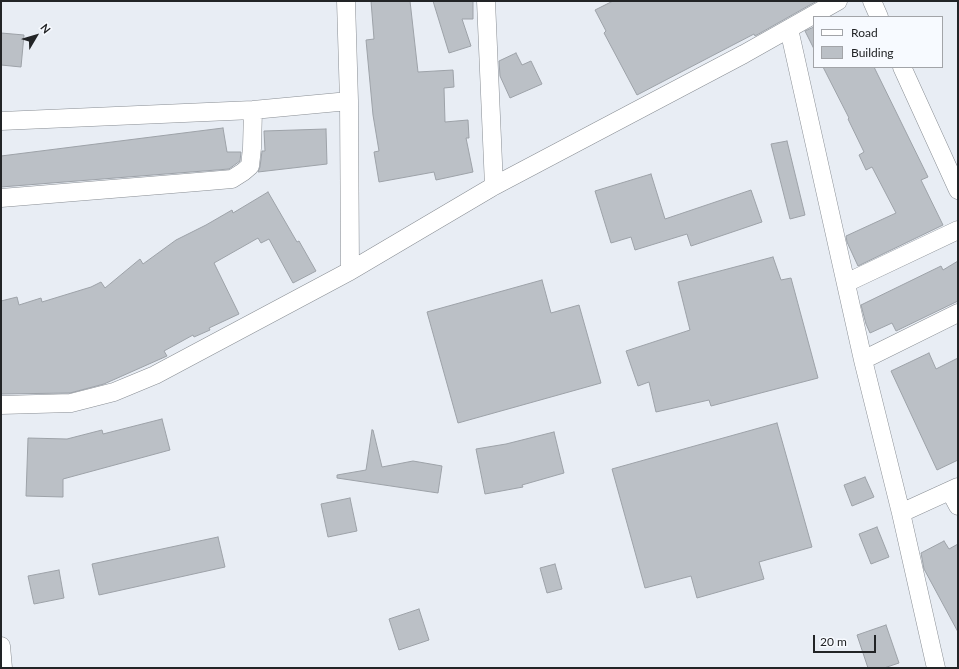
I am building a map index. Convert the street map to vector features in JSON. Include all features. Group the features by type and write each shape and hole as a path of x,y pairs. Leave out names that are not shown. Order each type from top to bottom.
{"street":[{"path":"346,1 350,271"},
{"path":"486,1 494,186"},
{"path":"1,405 71,403 114,392 155,375 350,271 494,186 789,29 838,1"},
{"path":"872,1 879,16"},
{"path":"789,29 863,360 902,513 936,668"},
{"path":"902,68 958,190"},
{"path":"1,122 253,110 348,101"},
{"path":"1,198 232,178 250,166 253,110"},
{"path":"846,284 958,230"},
{"path":"863,360 958,313"},
{"path":"902,513 955,495"},
{"path":"1,646 3,668"}],"building":[{"path":"371,1 410,1 418,72 453,70 454,87 444,88 445,122 468,120 469,138 466,138 473,172 436,180 434,172 379,182 374,152 379,151 373,115 366,40 374,39"},
{"path":"433,1 473,1 473,19 462,19 471,46 449,53"},
{"path":"613,1 817,1 755,36 754,34 637,95 604,33 606,31 595,10"},
{"path":"813,27 813,47 805,31"},
{"path":"1,33 24,35 21,67 1,65"},
{"path":"516,53 522,65 531,61 542,84 510,98 500,76 499,61"},
{"path":"824,68 874,68 928,177 921,180 943,225 858,266 847,242 846,236 896,213 872,167 866,170 859,155 864,152 848,119 849,118"},
{"path":"223,128 227,152 241,152 240,161 229,169 1,187 1,156"},
{"path":"326,129 327,164 258,172 262,151 265,151 264,131"},
{"path":"787,141 805,215 790,219 771,144"},
{"path":"651,174 665,219 751,190 762,222 691,246 687,234 635,250 631,237 611,243 595,191"},
{"path":"268,192 316,271 293,283 269,239 261,243 258,238 214,263 239,314 209,328 210,330 194,337 193,335 164,351 167,356 104,384 70,393 1,394 1,301 17,297 19,305 41,298 42,302 91,287 101,282 105,288 140,259 143,264 176,240 232,210 233,213"},
{"path":"773,257 781,280 791,278 818,378 711,406 709,400 656,412 649,382 638,386 626,351 690,330 678,282"},
{"path":"958,261 958,301 896,331 892,323 870,333 861,305 941,266 943,270"},
{"path":"542,280 551,313 579,305 601,383 458,423 427,312"},
{"path":"929,353 936,369 958,358 958,460 937,470 891,371"},
{"path":"162,419 170,450 63,479 63,497 26,496 28,438 67,439 102,430 103,434"},
{"path":"777,423 812,547 759,562 764,579 697,598 691,576 645,588 612,469"},
{"path":"372,430 382,467 413,461 442,466 438,493 337,478 337,475 366,470"},
{"path":"554,432 564,473 522,485 523,487 485,494 476,449 506,444"},
{"path":"865,477 874,497 852,506 844,485"},
{"path":"350,498 357,531 328,537 321,504"},
{"path":"877,527 889,557 871,564 859,534"},
{"path":"218,537 225,567 99,595 92,564"},
{"path":"944,541 949,549 958,544 958,632 924,569 921,553"},
{"path":"555,564 562,589 547,593 540,568"},
{"path":"59,570 64,598 34,604 28,576"},
{"path":"419,609 429,640 399,650 389,619"},
{"path":"886,625 899,663 884,668 868,668 857,635"}]}
